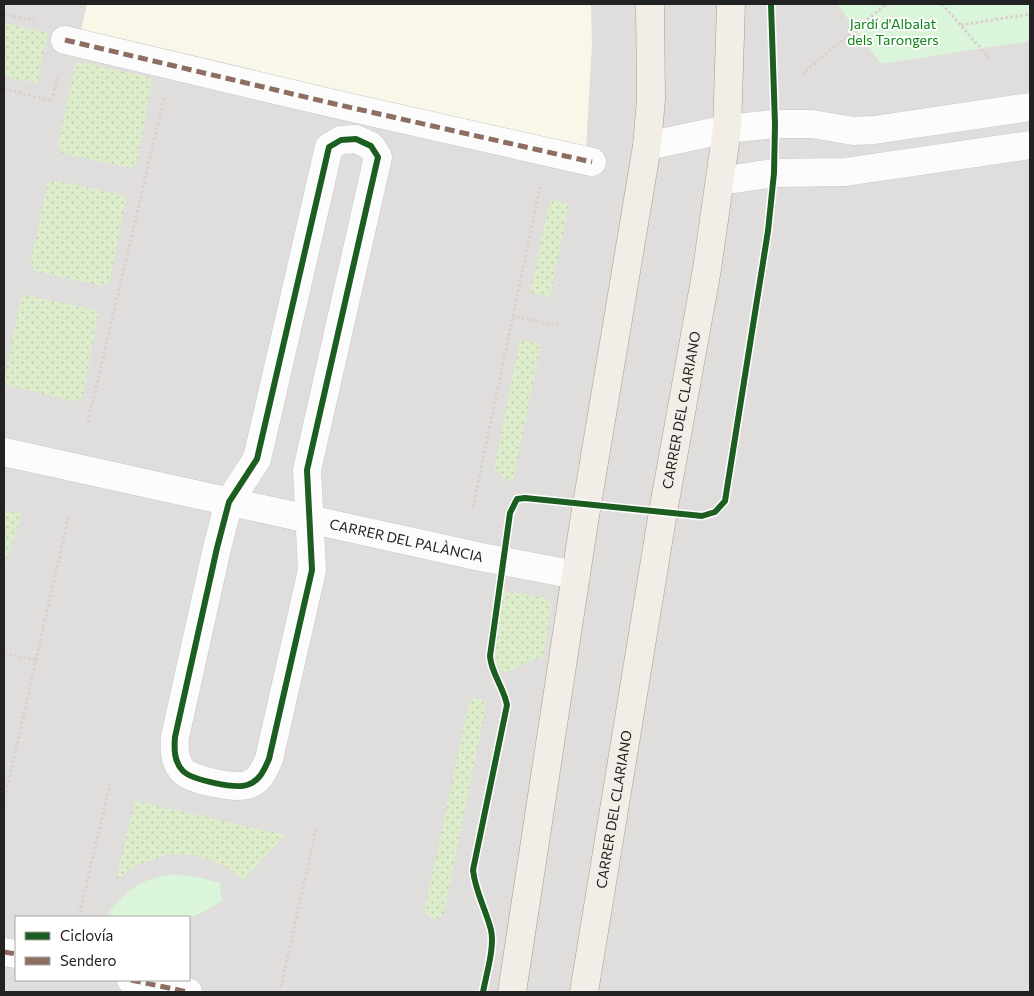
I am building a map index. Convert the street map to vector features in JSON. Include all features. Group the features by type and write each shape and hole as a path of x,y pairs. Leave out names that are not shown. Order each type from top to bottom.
{"main road":[{"path":"512,992 576,575 646,146 650,99 650,4"},
{"name":"CARRER DEL CLARIANO","path":"584,992 663,512 707,268 720,181 727,129 731,4"}],"street":[{"path":"65,40 592,162"},
{"path":"646,146 727,129 775,124 812,124 853,131 874,130 1030,108"},
{"path":"356,139 371,146 378,157 308,470 309,519 312,570 269,760 262,776 248,785 232,786 197,778 183,771 174,754 175,737 217,548 229,502 257,459 329,147 341,140 356,139"},
{"path":"720,181 774,173 845,172 1030,145"},
{"name":"CARRER DEL PALÀNCIA","path":"4,452 480,557 576,575"},
{"path":"136,981 188,992"}],"path":[{"path":"802,74 886,4"},
{"path":"942,4 990,60"},
{"path":"961,25 1030,14"},
{"path":"88,422 171,65"},
{"path":"473,507 547,152"},
{"path":"512,316 562,326"},
{"path":"4,801 69,514"},
{"path":"4,653 36,660"},
{"path":"79,916 110,782"},
{"path":"280,992 316,829"}],"shaded area":[{"path":"4,4 1030,4 1030,992 4,992"},
{"path":"87,4 591,4 592,43 586,149 80,34"}],"green space":[{"name":"Jardí d'Albalat dels Tarongers","path":"837,4 1030,4 1030,41 881,64"},
{"path":"4,23 48,33 37,83 4,76"},
{"path":"80,62 150,77 152,82 137,163 130,168 62,153 58,145 75,64"},
{"path":"53,180 123,195 126,200 110,281 103,286 35,271 30,263 48,182"},
{"path":"550,200 569,204 550,297 530,293"},
{"path":"26,295 96,310 98,315 83,397 76,401 8,386 4,380 21,297"},
{"path":"520,340 541,344 513,481 507,480 494,468"},
{"path":"4,511 22,514 4,568"},
{"path":"503,591 547,598 552,604 543,656 503,673 495,663 495,658"},
{"path":"474,698 484,700 486,706 444,912 440,918 433,918 426,914 425,908 469,703"},
{"path":"135,801 285,835 243,880 225,866 198,855 168,854 137,865 116,880"},
{"path":"176,874 221,883 220,891 223,900 190,918 190,916 110,916 108,913 130,890 145,881"}],"marked path":[{"path":"65,40 592,162"},
{"path":"4,952 15,954"},
{"path":"136,981 188,992"}],"cycle path":[{"path":"483,992 491,953 492,937 473,870 507,705 490,656 510,513 517,499 525,498 702,516 715,512 725,501 768,231 774,173 775,124 771,4"},
{"path":"356,139 371,146 378,157 307,470 312,570 269,759 258,778 247,785 233,786 214,783 195,778 183,771 176,759 175,737 229,502 257,459 329,147 341,140 356,139"}]}
